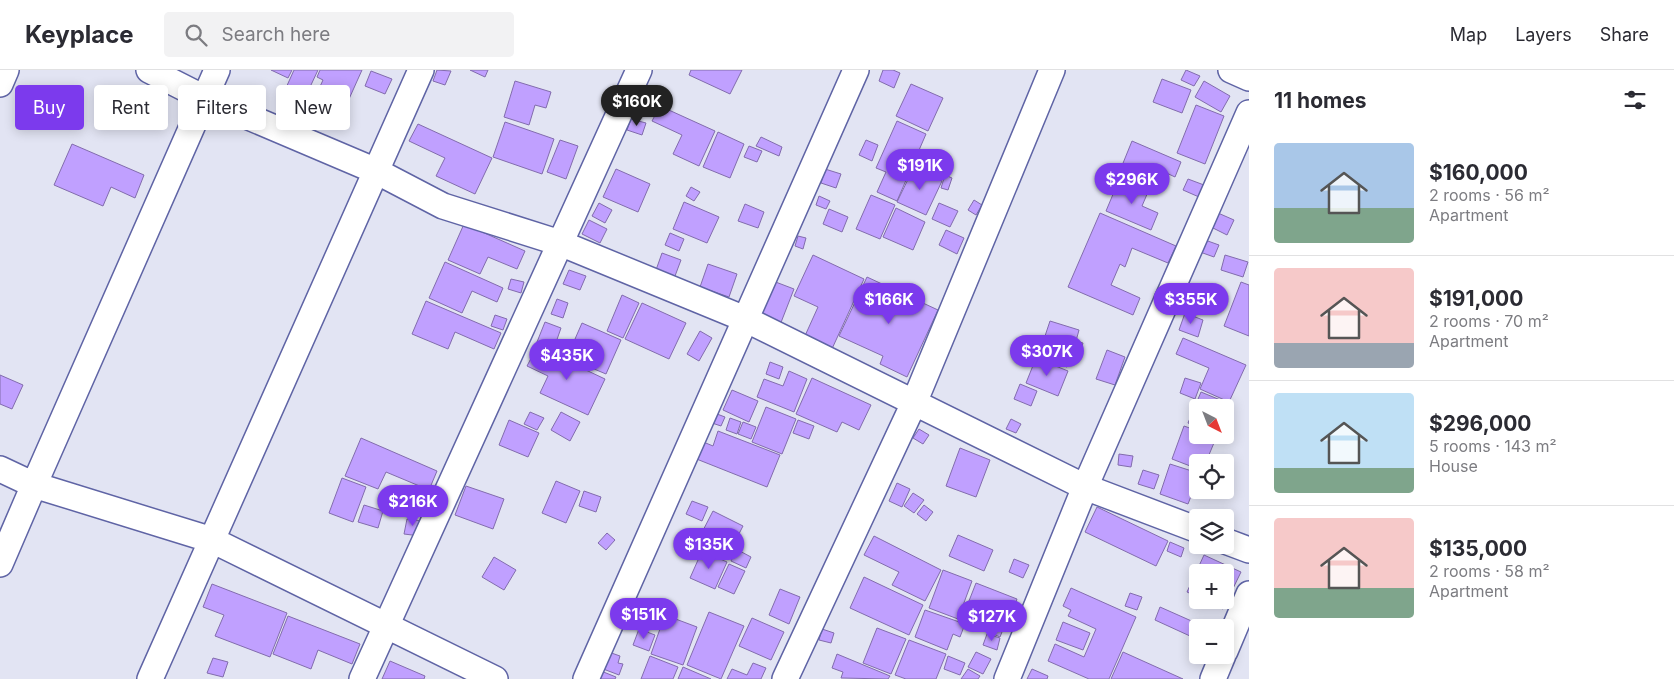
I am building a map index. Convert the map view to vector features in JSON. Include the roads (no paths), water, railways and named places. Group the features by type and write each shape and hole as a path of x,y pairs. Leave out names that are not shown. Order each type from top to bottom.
{"street":[{"path":"0,84 6,70"},
{"path":"149,70 178,85"},
{"path":"210,85 217,70"},
{"path":"150,679 421,70"},
{"path":"362,679 639,70"},
{"path":"586,679 856,70"},
{"path":"784,679 914,403 1052,70"},
{"path":"1231,70 1249,78"},
{"path":"1007,679 1085,487 1249,113"},
{"path":"266,124 376,171 443,206 560,243 745,320 1085,487 1189,527"},
{"path":"0,564 190,130"},
{"path":"0,470 34,484 212,540 495,679"},
{"path":"1234,544 1249,550"},
{"path":"1234,630 1249,594"},
{"path":"1213,679 1220,664"}]}
